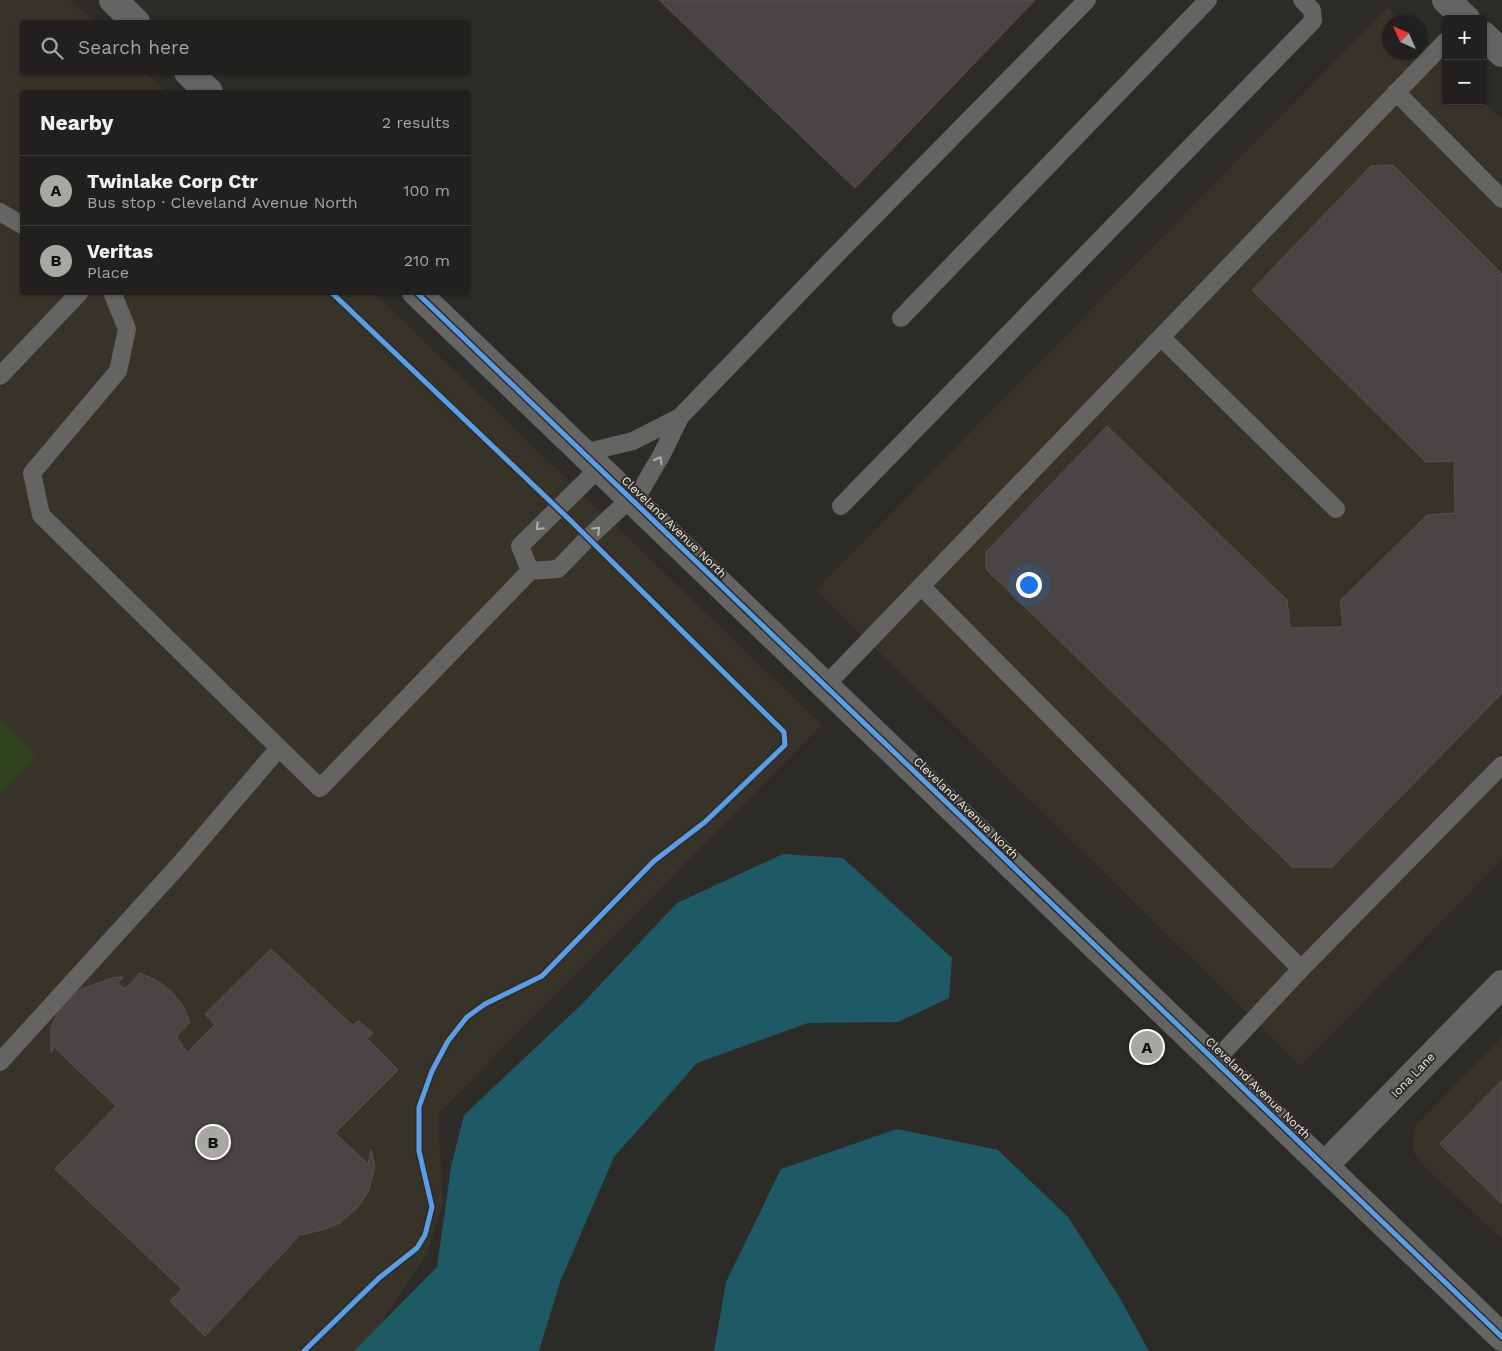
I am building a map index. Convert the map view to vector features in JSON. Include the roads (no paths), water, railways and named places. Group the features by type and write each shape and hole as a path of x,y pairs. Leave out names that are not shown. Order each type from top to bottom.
{"street":[{"path":"112,0 134,20"},
{"path":"1446,0 1462,15"},
{"path":"1487,40 1502,53"},
{"path":"191,75 207,90"},
{"name":"Cleveland Avenue North","path":"419,295 1502,1337"},
{"name":"Iona Lane","path":"1324,1166 1502,984"}],"lane":[{"path":"113,295 128,328 118,371 32,473 41,514 320,788 530,570 558,569 588,538 632,500 662,454 680,417 836,255 1087,0"},
{"path":"901,318 1208,0"},
{"path":"841,506 1314,21 1312,10 1302,0"},
{"path":"825,686 1442,45"},
{"path":"1396,92 1502,198"},
{"path":"0,212 20,224"},
{"path":"0,376 77,295"},
{"path":"1161,337 1336,509"},
{"path":"530,570 520,546 591,461 680,417"},
{"path":"920,586 1301,968"},
{"path":"0,1062 180,864 279,748"},
{"path":"1215,1061 1301,968 1502,765"}],"water":[{"path":"783,854 843,858 952,958 949,998 898,1022 808,1023 697,1063 614,1157 560,1282 539,1351 354,1351 437,1267 451,1167 464,1115 582,1004 677,903"},
{"path":"897,1129 998,1150 1068,1217 1118,1295 1149,1351 714,1351 726,1282 781,1169"}],"place":[{"name":"Twinlake Corp Ctr","path":"1147,1047"},
{"name":"Veritas","path":"213,1142"}]}
